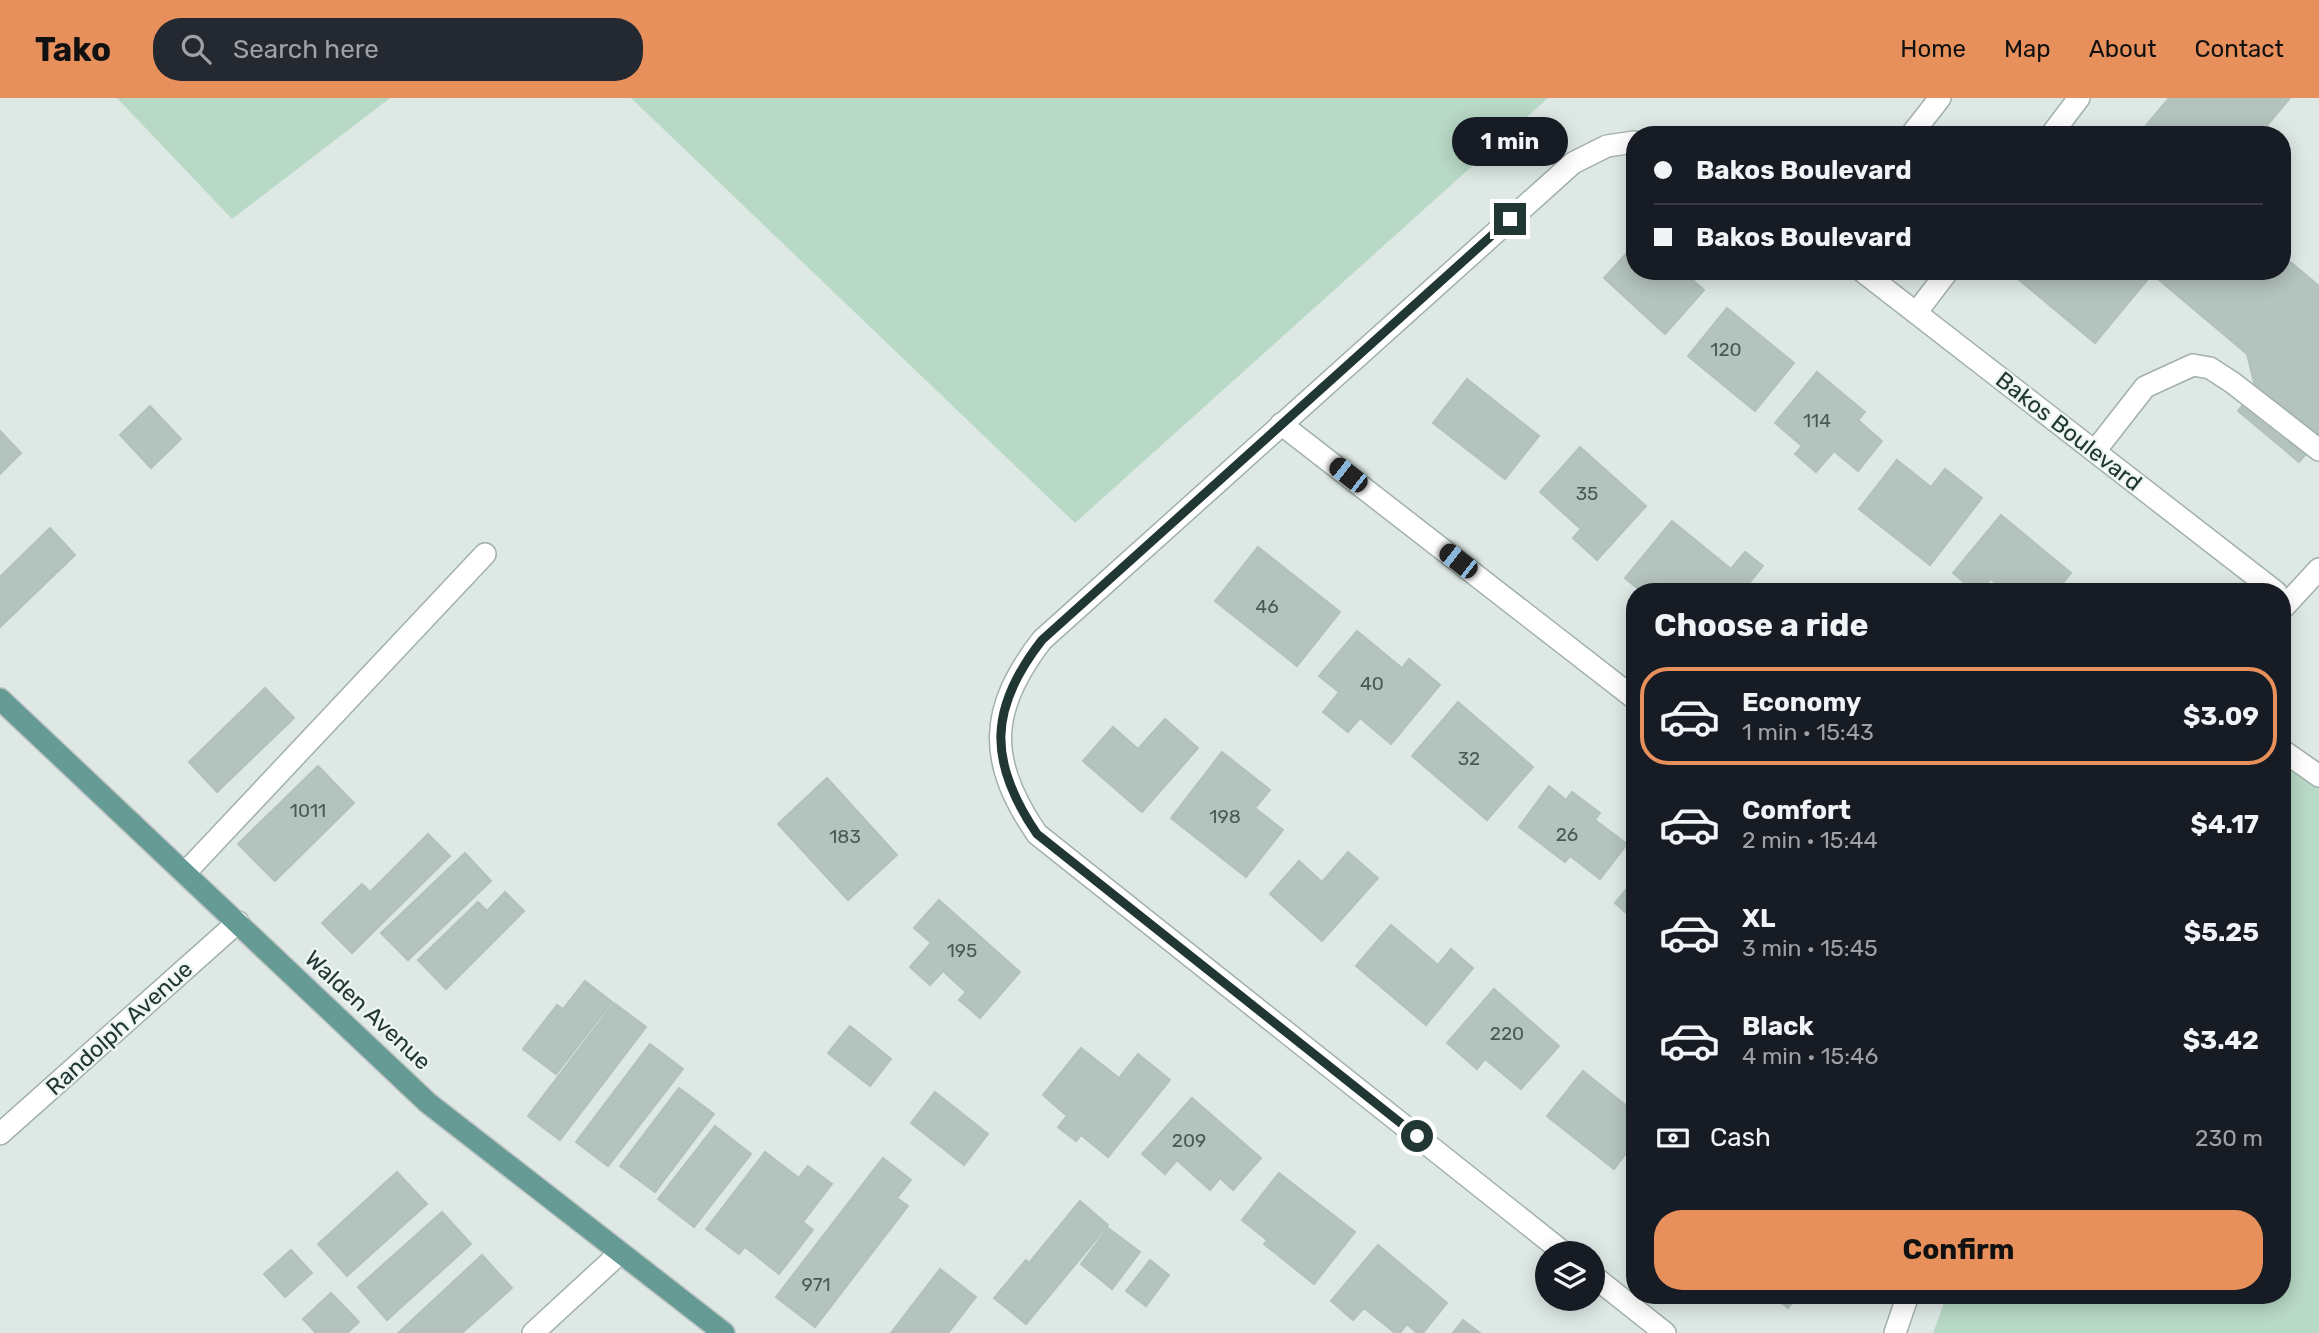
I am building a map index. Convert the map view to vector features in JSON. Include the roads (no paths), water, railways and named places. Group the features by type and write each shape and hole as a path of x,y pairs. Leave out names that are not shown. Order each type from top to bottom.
{"main road":[{"name":"Walden Avenue","path":"0,699 428,1103 724,1333"}],"street":[{"path":"1918,126 1940,98"},
{"path":"2058,126 2079,98"},
{"path":"1549,1241 1037,834 1015,802 1004,770 1001,736 1006,703 1018,671 1042,640 1573,163 1607,146 1626,143"},
{"name":"Bakos Boulevard","path":"1874,280 2262,583"},
{"path":"1916,313 1941,280"},
{"path":"2095,451 2145,387 2193,365 2210,368 2234,383 2319,450"},
{"path":"1281,424 1626,692"},
{"path":"185,873 485,554"},
{"path":"2291,592 2319,569"},
{"path":"2291,756 2319,776"},
{"name":"Randolph Avenue","path":"0,1134 238,922"},
{"path":"533,1333 620,1253"},
{"path":"1605,1285 1626,1302"},
{"path":"1628,1304 1665,1333"},
{"path":"1895,1333 1905,1304"}]}
